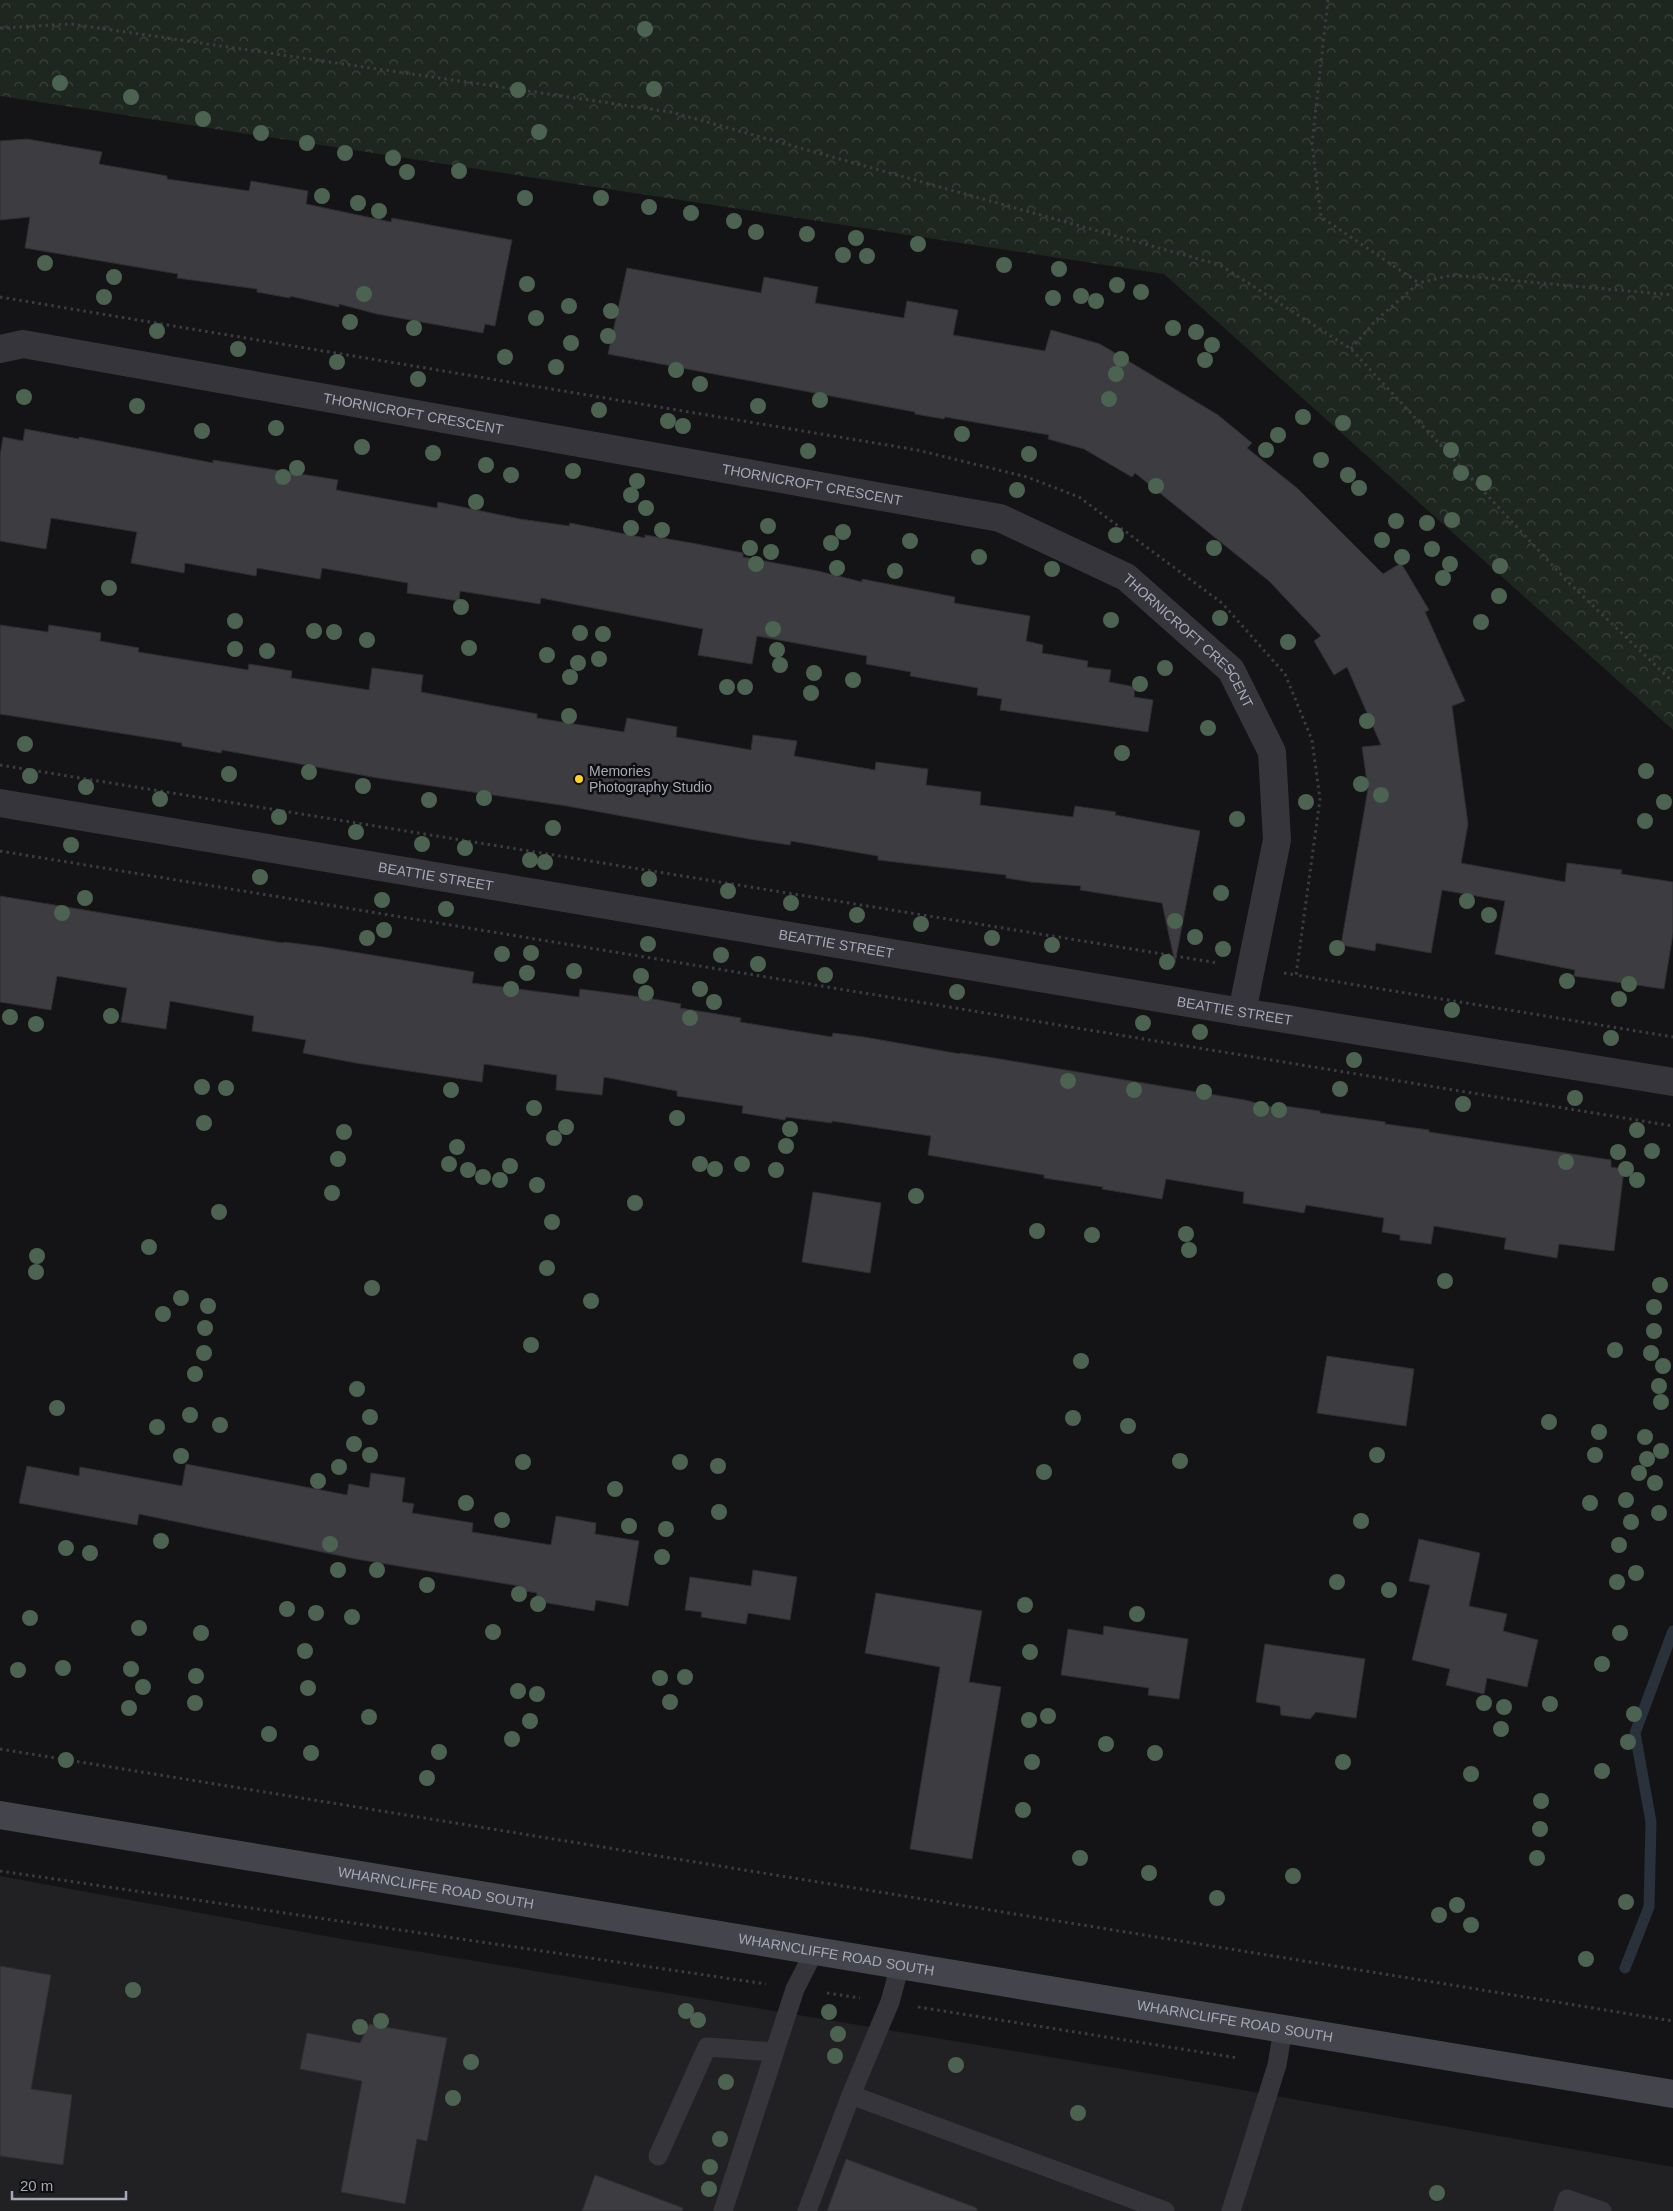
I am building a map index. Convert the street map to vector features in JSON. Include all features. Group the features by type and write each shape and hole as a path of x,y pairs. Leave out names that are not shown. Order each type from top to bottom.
{"main road":[{"name":"WHARNCLIFFE ROAD SOUTH","path":"0,1815 1673,2094"}],"street":[{"name":"THORNICROFT CRESCENT","path":"0,349 23,344 32,345 1000,518 1126,576 1231,670 1272,752 1277,840 1242,1012"},
{"name":"BEATTIE STREET","path":"0,803 1242,1012 1673,1082"}],"lane":[{"path":"723,2211 795,1989 815,1950"},
{"path":"807,2211 851,2095 890,2002 900,1965"},
{"path":"1231,2211 1277,2064 1283,2029"},
{"path":"658,2156 707,2046 774,2052"},
{"path":"851,2095 1164,2211"},
{"path":"1563,2211 1567,2199 1602,2211"}],"path":[{"path":"1328,0 1312,144 1322,217 1419,283"},
{"path":"0,28 71,24 671,112 1220,265 1351,349 1568,582 1673,682"},
{"path":"1351,349 1376,320 1419,283 1452,275 1673,295"},
{"path":"0,297 917,450 1027,477 1079,497 1222,603 1285,674 1312,740 1320,799 1296,975 1673,1037"},
{"path":"0,765 1227,964"},
{"path":"0,851 1673,1126"},
{"path":"0,1749 1673,2021"},
{"path":"0,1871 890,2002 1277,2064"}],"shaded area":[{"path":"0,1876 325,1936 1158,2075 1673,2167 1673,2211 0,2211"}],"green space":[{"path":"0,0 1673,0 1673,730 1164,274 0,96"}],"building":[{"path":"27,139 102,152 99,164 167,176 167,179 249,191 251,181 308,191 306,204 391,222 392,218 512,240 495,326 485,324 483,333 377,314 339,304 339,307 290,296 290,298 257,292 257,289 177,278 178,274 25,248 30,217 0,220 0,141"},
{"path":"627,268 761,293 764,277 818,287 815,303 904,318 907,301 958,310 953,335 1045,351 1051,330 1100,344 1218,415 1252,443 1247,448 1297,488 1383,574 1401,563 1429,610 1425,612 1465,701 1452,706 1468,824 1461,863 1565,882 1567,863 1622,870 1621,874 1673,882 1673,933 1664,989 1574,976 1575,970 1495,954 1505,901 1442,890 1431,953 1376,943 1375,951 1341,945 1368,789 1362,747 1381,745 1347,667 1334,675 1314,641 1321,636 1269,581 1135,473 1132,477 1084,449 1048,439 1049,435 945,417 944,419 915,414 915,412 608,354"},
{"path":"25,429 79,439 79,437 213,463 213,460 338,480 336,490 437,508 438,502 520,519 569,526 570,523 645,538 645,535 697,544 743,553 743,557 818,571 862,582 862,579 955,597 954,603 1030,616 1026,641 1043,645 1042,653 1088,661 1087,667 1111,670 1109,682 1135,687 1134,697 1153,700 1148,732 1000,710 1002,699 977,695 978,688 910,676 911,672 866,664 867,656 757,636 752,664 698,655 703,629 541,598 540,604 460,591 459,601 407,593 408,583 322,568 320,579 257,568 256,576 185,563 184,573 131,563 137,532 51,518 46,549 0,541 0,456 3,437 23,441"},
{"path":"0,625 48,632 49,625 101,633 100,641 139,648 138,652 248,670 249,664 292,671 291,678 369,690 372,668 423,675 421,692 537,714 537,718 624,732 627,718 677,727 676,737 751,750 753,735 797,741 794,756 875,770 876,762 928,769 926,785 981,792 980,805 1073,817 1075,806 1116,812 1115,815 1200,831 1175,963 1162,903 1080,890 1081,886 1031,882 1006,878 1006,875 878,860 878,856 791,841 790,845 749,839 567,806 378,778 222,750 221,753 182,746 182,743 0,714"},
{"path":"0,896 283,943 323,947 474,972 472,983 579,997 580,989 648,998 681,1004 680,1008 741,1018 740,1022 832,1037 833,1033 864,1037 1245,1100 1284,1110 1284,1106 1320,1111 1320,1113 1429,1130 1429,1132 1611,1160 1611,1167 1624,1169 1614,1251 1559,1244 1557,1258 1504,1249 1506,1238 1434,1226 1431,1244 1400,1240 1400,1235 1382,1232 1384,1218 1306,1205 1304,1213 1243,1203 1244,1192 1166,1179 1162,1199 1102,1189 1103,1187 1044,1178 1044,1175 928,1155 931,1136 832,1121 832,1123 786,1117 785,1120 742,1113 743,1106 677,1096 677,1091 604,1077 602,1095 556,1090 557,1075 484,1064 482,1082 356,1063 303,1053 306,1040 252,1031 254,1016 170,1001 166,1029 121,1022 127,988 57,976 51,1010 0,1002"},
{"path":"813,1192 881,1203 870,1273 802,1262"},
{"path":"1327,1356 1414,1369 1406,1426 1317,1413"},
{"path":"186,1464 347,1495 349,1484 369,1488 371,1473 405,1478 402,1502 414,1504 412,1513 473,1523 472,1532 551,1545 556,1516 596,1523 595,1534 639,1541 628,1606 596,1600 594,1611 536,1601 537,1593 519,1590 519,1586 356,1559 139,1514 137,1525 19,1503 27,1466 79,1476 80,1467 182,1486"},
{"path":"1419,1539 1480,1553 1469,1606 1507,1614 1503,1631 1538,1640 1527,1687 1487,1678 1484,1694 1446,1685 1450,1669 1412,1660 1430,1585 1409,1581"},
{"path":"753,1570 797,1577 790,1620 748,1613 746,1624 701,1617 702,1612 685,1610 690,1577 751,1586"},
{"path":"876,1593 982,1611 969,1682 1001,1687 972,1859 910,1849 940,1667 865,1653"},
{"path":"1104,1626 1188,1639 1179,1699 1148,1695 1149,1688 1061,1675 1068,1629 1103,1635"},
{"path":"1265,1644 1365,1659 1356,1718 1316,1712 1310,1719 1281,1715 1280,1706 1256,1702"},
{"path":"0,1966 51,1975 31,2089 72,2095 63,2165 0,2156"},
{"path":"369,2024 447,2038 427,2141 417,2139 405,2204 341,2192 362,2081 300,2069 307,2033 360,2043"},
{"path":"846,2159 977,2208 977,2211 827,2211"},
{"path":"595,2175 683,2208 682,2211 582,2211"}],"waterway":[{"path":"1625,1968 1649,1907 1651,1822 1635,1733 1673,1631"}],"place":[{"name":"Memories Photography Studio","path":"579,779"}]}
